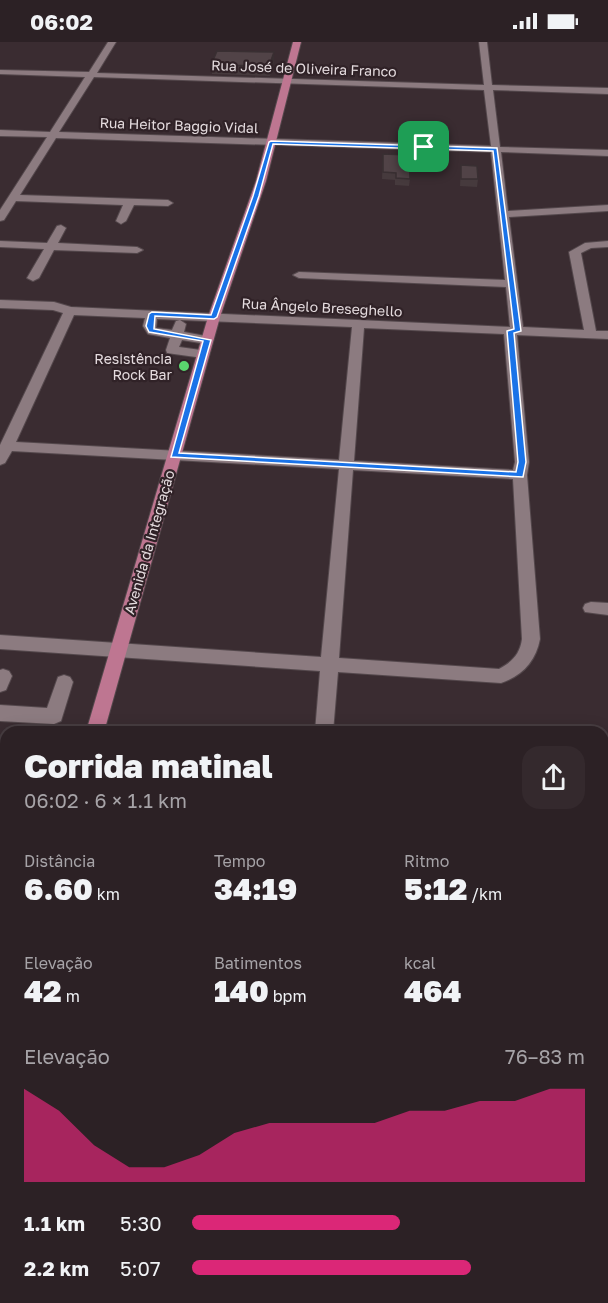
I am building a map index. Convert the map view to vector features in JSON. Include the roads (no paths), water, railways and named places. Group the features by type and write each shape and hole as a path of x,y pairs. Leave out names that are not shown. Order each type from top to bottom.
{"main road":[{"name":"Avenida da Integração","path":"97,726 214,317 256,196 297,42"}],"street":[{"path":"0,218 112,42"},
{"path":"0,642 501,676 515,669 522,662 530,647 531,639 520,475 522,462 512,284 483,42"},
{"name":"Rua José de Oliveira Franco","path":"0,72 608,91"},
{"name":"Rua Heitor Baggio Vidal","path":"0,133 608,153"},
{"path":"13,198 68,204 168,203"},
{"path":"121,221 130,202"},
{"path":"503,214 608,208"},
{"path":"33,279 61,228"},
{"path":"0,244 137,250"},
{"path":"591,334 575,252 589,245 608,244"},
{"path":"299,275 512,284"},
{"name":"Rua Ângelo Breseghello","path":"0,304 54,306 70,311 608,335"},
{"path":"0,460 70,311"},
{"path":"152,314 149,326 152,331 176,335"},
{"path":"183,316 172,350 205,347"},
{"path":"324,726 358,324"},
{"path":"7,446 520,475"},
{"path":"0,713 54,716 64,682"}],"place":[{"name":"Resistência Rock Bar","path":"184,366"}]}
